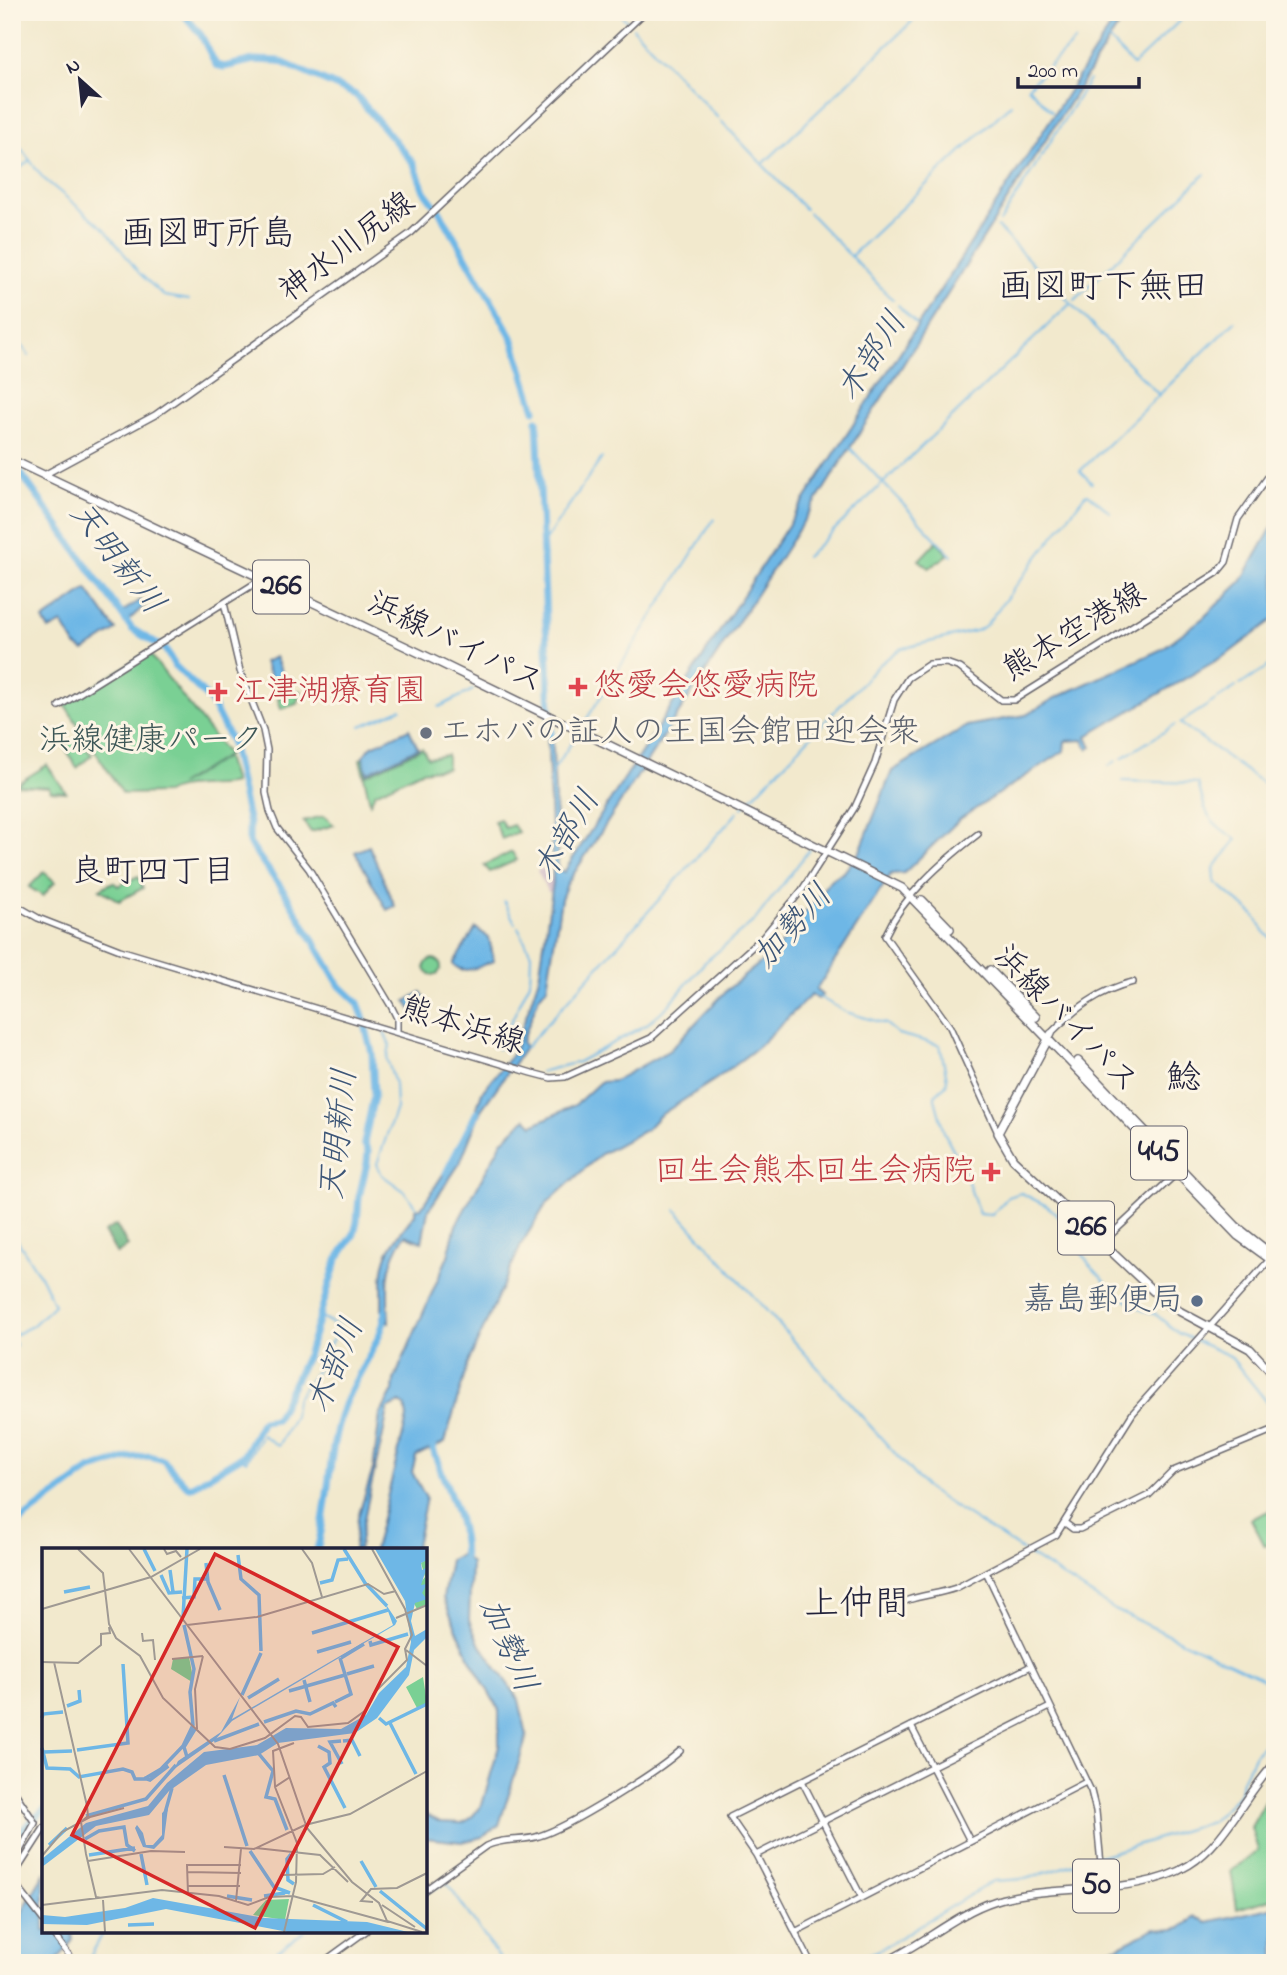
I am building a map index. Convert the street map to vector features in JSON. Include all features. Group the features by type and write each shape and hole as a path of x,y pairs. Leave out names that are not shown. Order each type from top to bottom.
{"highway":[{"name":"浜線バイパス","path":"14,461 882,877 915,898 968,951 1180,1170 1238,1236 1273,1258"},
{"path":"998,1133 1050,1035"},
{"name":"266","path":"998,1133 1013,1159 1175,1310 1250,1349 1275,1376"}],"main road":[{"name":"50","path":"882,1963 994,1901 1018,1895 1154,1881 1190,1865 1215,1840 1275,1763"}],"street":[{"name":"神水川尻線","path":"44,475 155,415 394,246 438,209 645,12"},
{"name":"熊本空港線","path":"828,851 871,775 894,701 908,678 929,664 946,663 960,667 1001,700 1014,700 1217,573 1226,562 1238,519 1275,467"},
{"path":"59,706 262,579"},
{"path":"224,603 240,671 263,730 267,750 266,793 270,811 277,828 309,869 391,1006 397,1018 397,1031"},
{"path":"978,834 951,856 887,930 886,939 950,1027 998,1133"},
{"name":"熊本浜線","path":"12,903 38,918 120,950 551,1078 565,1077 651,1038 763,937 802,890 828,851"},
{"path":"1050,1035 1093,997 1133,982"},
{"path":"1102,1243 1180,1170"},
{"path":"885,1612 921,1594 940,1593 1044,1543 1065,1523 1125,1423 1273,1258"},
{"path":"1065,1523 1073,1529 1080,1529 1149,1495 1173,1471 1275,1429"},
{"path":"986,1572 1087,1782 1096,1811 1103,1886"},
{"path":"811,1963 756,1855 730,1817 1031,1666"},
{"path":"756,1855 1050,1707"},
{"path":"911,1726 970,1841"},
{"path":"427,1888 497,1840 546,1833 645,1776 680,1751"},
{"path":"802,1781 861,1896"},
{"path":"795,1932 1087,1782"},
{"path":"12,1788 35,1821 12,1865"},
{"path":"42,1831 13,1881 42,1918"},
{"path":"53,1933 75,1963"},
{"path":"322,1963 363,1933"}],"shaded area":[{"path":"545,867 553,882 551,892 548,892 537,871"}],"green space":[{"path":"937,541 948,555 929,568 919,560"},
{"name":"浜線健康パーク","path":"148,652 228,755 179,785 226,757 234,783 180,788 166,793 123,794 65,705"},
{"path":"300,691 297,704 281,709 278,698"},
{"path":"77,738 92,755 77,768 64,746"},
{"path":"422,748 428,758 447,755 447,768 421,771 375,793 370,803 360,759 363,758 366,775"},
{"path":"47,765 66,792 51,791 49,787 15,785"},
{"path":"324,816 334,825 311,832 303,821"},
{"path":"500,819 505,828 513,825 518,832 502,839 494,821"},
{"path":"512,852 517,860 490,872 484,865"},
{"path":"44,872 55,882 43,896 29,887"},
{"path":"138,876 143,888 119,901 100,889 113,882 118,886"},
{"path":"433,959 439,961 439,973 433,975 427,973 425,967 427,961"},
{"path":"116,1225 128,1246 117,1254 104,1232"},
{"path":"1273,1509 1275,1542 1265,1546 1251,1519"},
{"path":"1275,1784 1275,1898 1237,1909 1231,1871 1258,1850 1251,1827"}],"water":[{"path":"1120,12 1127,12 782,555 567,884 561,899 547,987 539,997 522,1042 525,1048 481,1110 460,1163 428,1211 422,1242 405,1235 398,1246 389,1276 389,1322 382,1319 383,1273 388,1253 415,1214 415,1209 421,1208 468,1136 482,1092 514,1052 539,977 553,883 547,725 552,727 558,870 564,872"},
{"path":"1275,522 1275,618 1229,653 1087,736 1092,747 1088,749 1083,740 1065,741 1064,751 960,819 904,873 891,874 816,990 822,995 818,999 811,995 758,1047 716,1079 659,1116 647,1129 601,1154 547,1203 522,1243 468,1363 445,1442 416,1456 412,1472 426,1498 415,1548 374,1548 407,1418 405,1405 400,1402 388,1409 359,1548 354,1548 358,1517 373,1469 380,1415 393,1391 394,1380 448,1256 456,1225 503,1140 526,1118 533,1125 575,1105 600,1082 614,1081 670,1050 727,990 776,950 831,879 844,872 860,851 892,771 967,726 1026,715 1055,698 1160,650 1203,618 1241,582"},
{"path":"87,589 116,630 84,651 75,645 62,623 49,630 43,620"},
{"path":"140,600 145,605 128,621 122,612"},
{"path":"275,657 289,688 277,692 264,662"},
{"path":"409,729 418,748 367,773 363,756 372,746"},
{"path":"369,846 395,906 387,910 355,852"},
{"path":"476,928 489,938 494,961 462,970 453,964"},
{"path":"421,992 430,1006 414,1013 406,1001"},
{"path":"461,1554 471,1563 469,1620 478,1641 519,1700 527,1736 499,1825 482,1837 462,1842 427,1838 427,1815 440,1822 462,1823 470,1819 482,1805 499,1746 499,1710 471,1661 443,1598 450,1560"},
{"path":"42,1877 42,1933 72,1933 73,1940 55,1963 12,1963 23,1910"},
{"path":"1275,1907 1275,1963 1043,1963 1117,1947 1155,1928 1166,1930 1181,1927 1195,1917 1207,1922"}],"waterway":[{"path":"182,12 201,35 216,65 224,67 254,60 279,61 356,95 414,164 424,191 440,212 512,337 535,410"},
{"path":"618,12 629,23"},
{"path":"763,164 922,12"},
{"path":"1108,39 1133,65 1189,12"},
{"path":"633,28 718,118"},
{"path":"1052,112 1028,87 1075,41"},
{"path":"1000,222 1089,80"},
{"path":"851,256 1011,104"},
{"path":"721,121 805,209"},
{"path":"12,136 43,178 106,230 139,273 164,296 189,300"},
{"path":"12,175 30,160"},
{"path":"1075,300 1205,174"},
{"path":"809,213 893,300"},
{"path":"997,227 1159,395 1080,471 1092,483"},
{"path":"806,557 1071,303"},
{"path":"898,305 916,324"},
{"path":"1160,394 1235,321"},
{"path":"12,331 29,356"},
{"path":"537,420 551,735"},
{"path":"850,448 952,556"},
{"path":"541,546 602,458"},
{"name":"天明新川","path":"12,461 132,629 165,649 175,666 210,700 231,741 249,824 249,843 287,896 340,986 358,1003 372,1053 374,1095 364,1143 368,1151 367,1163 354,1234 337,1260 308,1353 276,1419 262,1421 244,1455 191,1487 163,1460 150,1456 129,1458 91,1469 12,1527"},
{"path":"742,808 880,664 900,649 979,630 986,625 1085,495 1088,494 1110,512"},
{"path":"581,728 714,519"},
{"path":"1240,685 1275,662"},
{"path":"1236,687 1180,723 1275,792"},
{"path":"439,707 473,690"},
{"path":"361,726 401,709"},
{"path":"1122,758 1175,725"},
{"path":"554,769 578,733"},
{"path":"1109,766 1116,761"},
{"path":"1123,781 1198,783 1204,804 1214,823 1237,839 1214,868 1215,882 1254,915 1265,933 1275,941"},
{"path":"525,1048 738,812"},
{"path":"540,1072 578,1062 646,1025 669,1005 704,963 755,920 810,849"},
{"path":"504,901 515,923"},
{"path":"498,1049 530,982 531,954 518,927"},
{"path":"819,997 846,1012 886,1024 898,1034 940,1045 947,1079 946,1085 935,1095 935,1099 944,1132 964,1170 979,1214 992,1215 1008,1197 1021,1193 1047,1206 1057,1214 1089,1264 1116,1293 1142,1310 1154,1313 1178,1333 1230,1356 1275,1412"},
{"path":"384,1032 390,1045 387,1059 395,1084 396,1108 377,1164 382,1175 404,1191 416,1207"},
{"name":"木部川","path":"446,1173 477,1112"},
{"path":"676,1210 927,1489 1115,1610 1258,1676 1275,1688"},
{"path":"12,1232 42,1279 54,1305 32,1326 12,1336"},
{"name":"木部川","path":"317,1548 338,1423 349,1394 380,1332 385,1312"},
{"path":"241,1456 246,1461 262,1435 278,1446 294,1416 296,1399 325,1359 325,1351 341,1328 321,1317"},
{"path":"12,1338 16,1345 12,1348"},
{"name":"加勢川","path":"431,1442 462,1532 463,1564"},
{"path":"1275,1464 1268,1489 1275,1514"},
{"path":"844,1963 879,1950 993,1881 1025,1879 1211,1822 1240,1793 1242,1780 1255,1754 1275,1734"},
{"name":"木部川","path":"12,1848 23,1829 42,1812"},
{"path":"427,1893 446,1882 503,1963"},
{"path":"87,1963 103,1933"},
{"path":"261,1963 302,1933"}],"place":[{"name":"悠愛会悠愛病院","path":"578,687"},
{"name":"江津湖療育園","path":"218,692"},
{"name":"エホバの証人の王国会館田迎会衆","path":"426,733"},
{"name":"回生会熊本回生会病院","path":"991,1172"},
{"name":"嘉島郵便局","path":"1197,1301"}],"district":[{"name":"画図町所島","path":"208,235"},
{"name":"画図町下無田","path":"1103,288"},
{"name":"良町四丁目","path":"153,873"},
{"name":"鯰","path":"1184,1079"},
{"name":"上仲間","path":"857,1605"}]}
